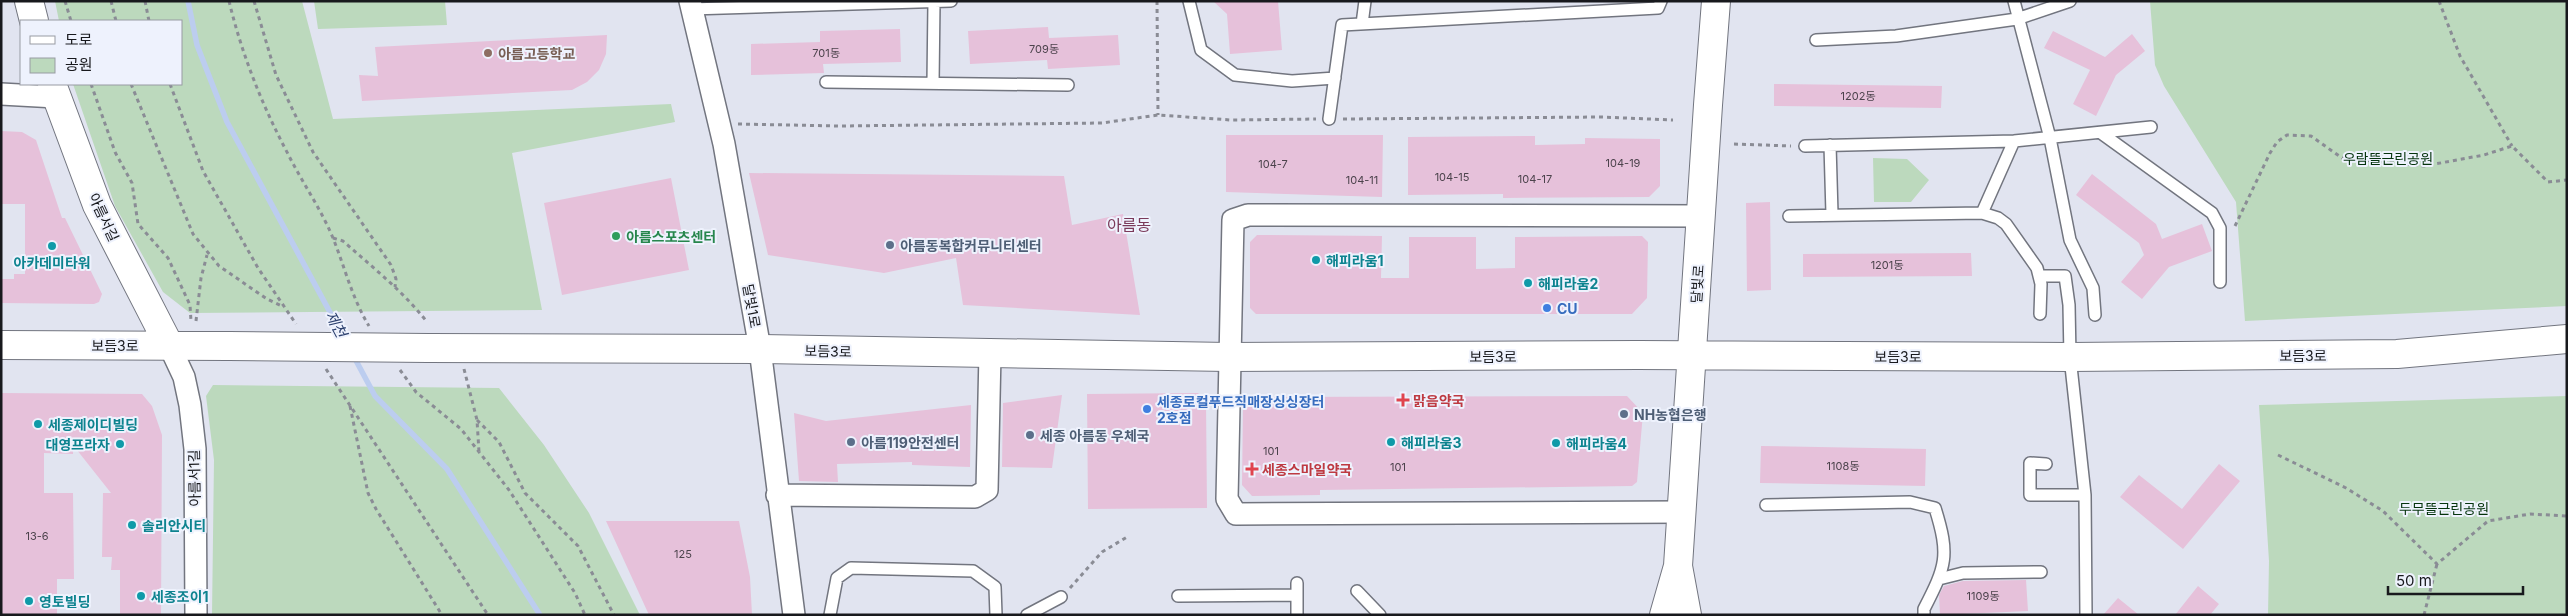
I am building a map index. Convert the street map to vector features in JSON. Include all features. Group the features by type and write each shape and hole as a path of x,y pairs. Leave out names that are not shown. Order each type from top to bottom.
{"street":[{"path":"29,1 34,20"},
{"name":"달빛로","path":"1664,615 1678,566 1716,1"},
{"name":"달빛1로","path":"691,5 724,144 760,349 777,495 794,615"},
{"path":"1,94 54,90"},
{"name":"아름서길","path":"54,90 97,205 169,345"},
{"path":"1681,512 1236,514 1227,499 1228,357 1233,220 1248,214 1702,216"},
{"name":"보듬3로","path":"1,344 229,346 427,335 459,348 760,349 1228,357 2070,357 2396,354 2567,338"},
{"name":"아름서1길","path":"169,345 184,377 190,405 195,448 196,615"},
{"path":"777,495 975,496 987,490 990,353"},
{"name":"달빛로","path":"1678,566 1688,615"}],"lane":[{"path":"691,5 951,1"},
{"path":"1188,1 1201,50 1235,75 1292,81 1335,78"},
{"path":"1362,24 1365,1"},
{"path":"1329,119 1342,25 1658,8 1661,1"},
{"path":"2014,1 2017,20 2050,138 2070,240 2093,288 2095,315"},
{"path":"1816,40 1896,36 2017,20 2070,1"},
{"path":"933,82 934,2"},
{"path":"826,82 1068,85"},
{"path":"1805,146 2014,142 2151,127"},
{"path":"2101,133 2212,213 2220,228 2220,282"},
{"path":"1982,213 2014,142"},
{"path":"1830,145 1832,214"},
{"path":"1789,216 1982,213 1998,218 2006,224 2021,242 2037,268 2041,284 2040,314"},
{"path":"2039,276 2065,276 2069,305 2070,357 2085,495 2086,615"},
{"path":"2046,464 2030,464 2030,495 2085,495"},
{"path":"1766,505 1910,502 1935,508 1944,538 1943,572 1924,610 1924,615"},
{"path":"830,615 837,578 851,568 973,571 995,587 996,615"},
{"path":"1939,579 1964,573 2041,572"},
{"path":"1297,583 1297,615"},
{"path":"1357,591 1380,615"},
{"path":"1178,596 1297,595"},
{"path":"1027,615 1062,598"}],"path":[{"path":"65,1 71,20"},
{"path":"111,1 116,20"},
{"path":"229,1 239,41 257,88 287,153 333,237 350,291 372,330"},
{"path":"254,1 276,75 313,152 391,266 396,279 395,287"},
{"path":"1157,1 1158,115"},
{"path":"2439,1 2460,56 2512,146 2548,182 2567,180"},
{"path":"145,2 149,20"},
{"path":"91,85 115,152 132,183 138,224 168,258 190,305 191,321"},
{"path":"131,85 192,234 219,266 266,299 284,308"},
{"path":"738,124 840,126 1102,123 1158,115 1231,120 1600,117 1673,120"},
{"path":"2220,228 2234,228 2270,153 2277,142 2287,135 2311,136 2342,158 2424,166 2484,155 2512,146"},
{"path":"1734,144 1774,146"},
{"path":"333,237 343,241 412,302 427,335"},
{"path":"196,321 201,278 207,254"},
{"path":"459,348 477,420 479,452"},
{"path":"395,364 416,392 461,429 509,490 575,593 585,615"},
{"path":"349,404 368,493 442,615"},
{"path":"477,420 499,442 525,493 578,546 614,615"},
{"path":"2278,455 2346,488 2382,511 2436,564"},
{"path":"2424,615 2436,564 2488,521 2530,514 2567,516"},
{"path":"1062,598 1102,552 1127,536"}],"green space":[{"path":"55,1 302,1 333,119 671,104 675,122 512,153 542,310 190,313 163,292 115,206 73,85 182,85 182,20 59,20"},
{"path":"314,1 445,1 447,25 318,29"},
{"name":"우람뜰근린공원","path":"2150,1 2567,1 2567,306 2245,321 2236,202 2164,86 2155,65"},
{"path":"1873,158 1907,159 1929,180 1911,202 1874,202"},
{"path":"213,385 499,388 544,445 589,513 640,615 212,615 214,460 206,396"},
{"name":"두무뜰근린공원","path":"2567,396 2567,615 2268,615 2269,561 2259,405"}],"building":[{"path":"1213,1 1278,1 1282,50 1230,54 1227,14"},
{"path":"1048,27 1049,38 1118,35 1120,65 1048,69 1047,60 970,64 968,31"},
{"path":"900,29 901,62 823,64 824,73 751,75 751,44 820,42 820,31"},
{"path":"2053,31 2105,57 2132,34 2145,51 2116,75 2096,116 2073,104 2090,70 2044,48"},
{"path":"607,35 606,54 599,70 587,82 572,90 362,101 359,75 378,76 375,47"},
{"path":"1774,84 1942,86 1941,108 1774,106"},
{"path":"1,131 22,132 36,140 62,218 65,218 102,294 99,302 94,304 1,303 1,279 14,279 14,274 25,274 25,204 1,204"},
{"path":"1226,135 1383,135 1382,197 1226,192"},
{"path":"1535,136 1535,145 1585,144 1585,138 1660,139 1660,186 1649,197 1503,198 1503,194 1408,195 1408,137"},
{"name":"아름동복합커뮤니티센터","path":"749,173 1064,176 1072,225 1123,214 1140,315 963,305 956,258 884,273 768,255"},
{"path":"2092,174 2156,224 2162,239 2202,224 2212,251 2169,267 2142,299 2121,282 2144,255 2139,243 2076,195"},
{"name":"아름스포츠센터","path":"671,178 689,270 562,295 544,203"},
{"path":"1770,202 1771,290 1747,291 1746,203"},
{"name":"해피라움2","path":"1257,235 1382,236 1381,278 1409,278 1409,237 1476,237 1476,269 1515,268 1515,237 1642,236 1648,242 1647,298 1632,314 1256,314 1250,308 1250,242"},
{"path":"1971,253 1972,276 1803,277 1803,254"},
{"path":"1,393 142,394 152,406 162,435 161,615 120,615 120,570 111,570 112,557 102,557 103,493 111,493 73,445 73,454 44,453 44,493 73,493 74,579 57,579 57,615 1,615"},
{"path":"1198,393 1206,402 1207,508 1088,509 1087,394"},
{"name":"세종 아름동 우체국","path":"1062,395 1052,468 1002,467 1003,403"},
{"path":"1627,396 1643,413 1637,482 1632,486 1320,490 1320,495 1252,496 1242,485 1243,407 1253,397"},
{"name":"아름119안전센터","path":"971,405 970,467 912,465 912,462 837,464 838,482 799,481 794,413 826,421"},
{"path":"1761,446 1926,449 1925,486 1760,483"},
{"path":"2219,464 2240,481 2183,549 2120,497 2139,475 2182,509"},
{"path":"606,521 739,521 750,577 752,615 649,615"},
{"path":"2026,580 2028,611 1940,615 1939,595 1944,586 1963,581"},
{"path":"2198,586 2219,604 2210,615 2175,615"},
{"path":"2118,598 2139,615 2103,615"}],"waterway":[{"name":"제천","path":"188,1 197,45 227,122 345,340"},
{"name":"제천","path":"353,355 375,396 447,469 540,615"}],"place":[{"name":"아름고등학교","path":"488,53"},
{"name":"아름스포츠센터","path":"616,236"},
{"name":"아름동복합커뮤니티센터","path":"890,245"},
{"name":"아카데미타워","path":"52,246"},
{"name":"해피라움1","path":"1316,260"},
{"name":"해피라움2","path":"1528,283"},
{"name":"CU","path":"1547,308"},
{"name":"맑음약국","path":"1403,400"},
{"name":"세종로컬푸드직매장싱싱장터 2호점","path":"1147,409"},
{"name":"NH농협은행","path":"1624,414"},
{"name":"세종제이디빌딩","path":"38,424"},
{"name":"세종 아름동 우체국","path":"1030,435"},
{"name":"아름119안전센터","path":"851,442"},
{"name":"해피라움3","path":"1391,442"},
{"name":"해피라움4","path":"1556,443"},
{"name":"대영프라자","path":"120,444"},
{"name":"세종스마일약국","path":"1252,469"},
{"name":"솔리안시티","path":"132,525"},
{"name":"세종조이1","path":"141,596"},
{"name":"영토빌딩","path":"29,601"}],"district":[{"name":"아름동","path":"1129,225"}]}
